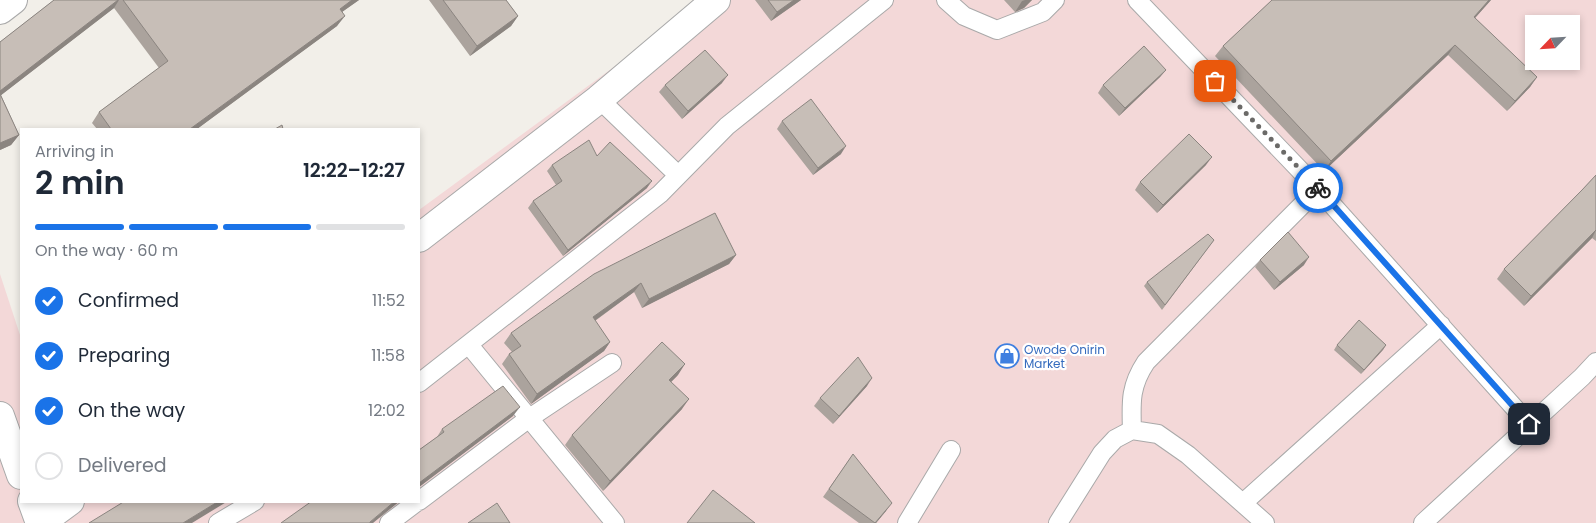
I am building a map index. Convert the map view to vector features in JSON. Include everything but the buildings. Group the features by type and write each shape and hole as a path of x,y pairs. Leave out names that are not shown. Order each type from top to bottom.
{"street":[{"path":"0,10 13,0"},
{"path":"420,237 599,99 716,0"},
{"path":"0,416 20,472"},
{"path":"33,503 40,523 67,503"}],"lane":[{"path":"420,383 574,259 660,194 727,126 884,0"},
{"path":"946,0 964,16 997,30 1043,12 1055,0"},
{"path":"1137,0 1318,188 1529,424"},
{"path":"599,99 678,175"},
{"path":"1132,430 1131,396 1136,377 1146,362 1318,188"},
{"path":"1243,503 1440,325"},
{"path":"469,345 615,523"},
{"path":"1423,523 1596,362"},
{"path":"420,500 528,419 612,363"},
{"path":"1058,523 1102,453 1115,438 1132,430 1158,434 1188,455 1265,523"},
{"path":"907,523 951,450"},
{"path":"218,523 252,503"},
{"path":"389,523 415,503"}],"shaded area":[{"name":"Owode Onirin Market","path":"705,0 1596,0 1596,523 0,523 0,274 20,335 20,503 420,503 420,209"}],"way so far":[{"path":"1215,81 1318,188"}],"place":[{"name":"Owode Onirin Market","path":"1007,356"}],"route":[{"path":"1318,188 1529,424"}]}
